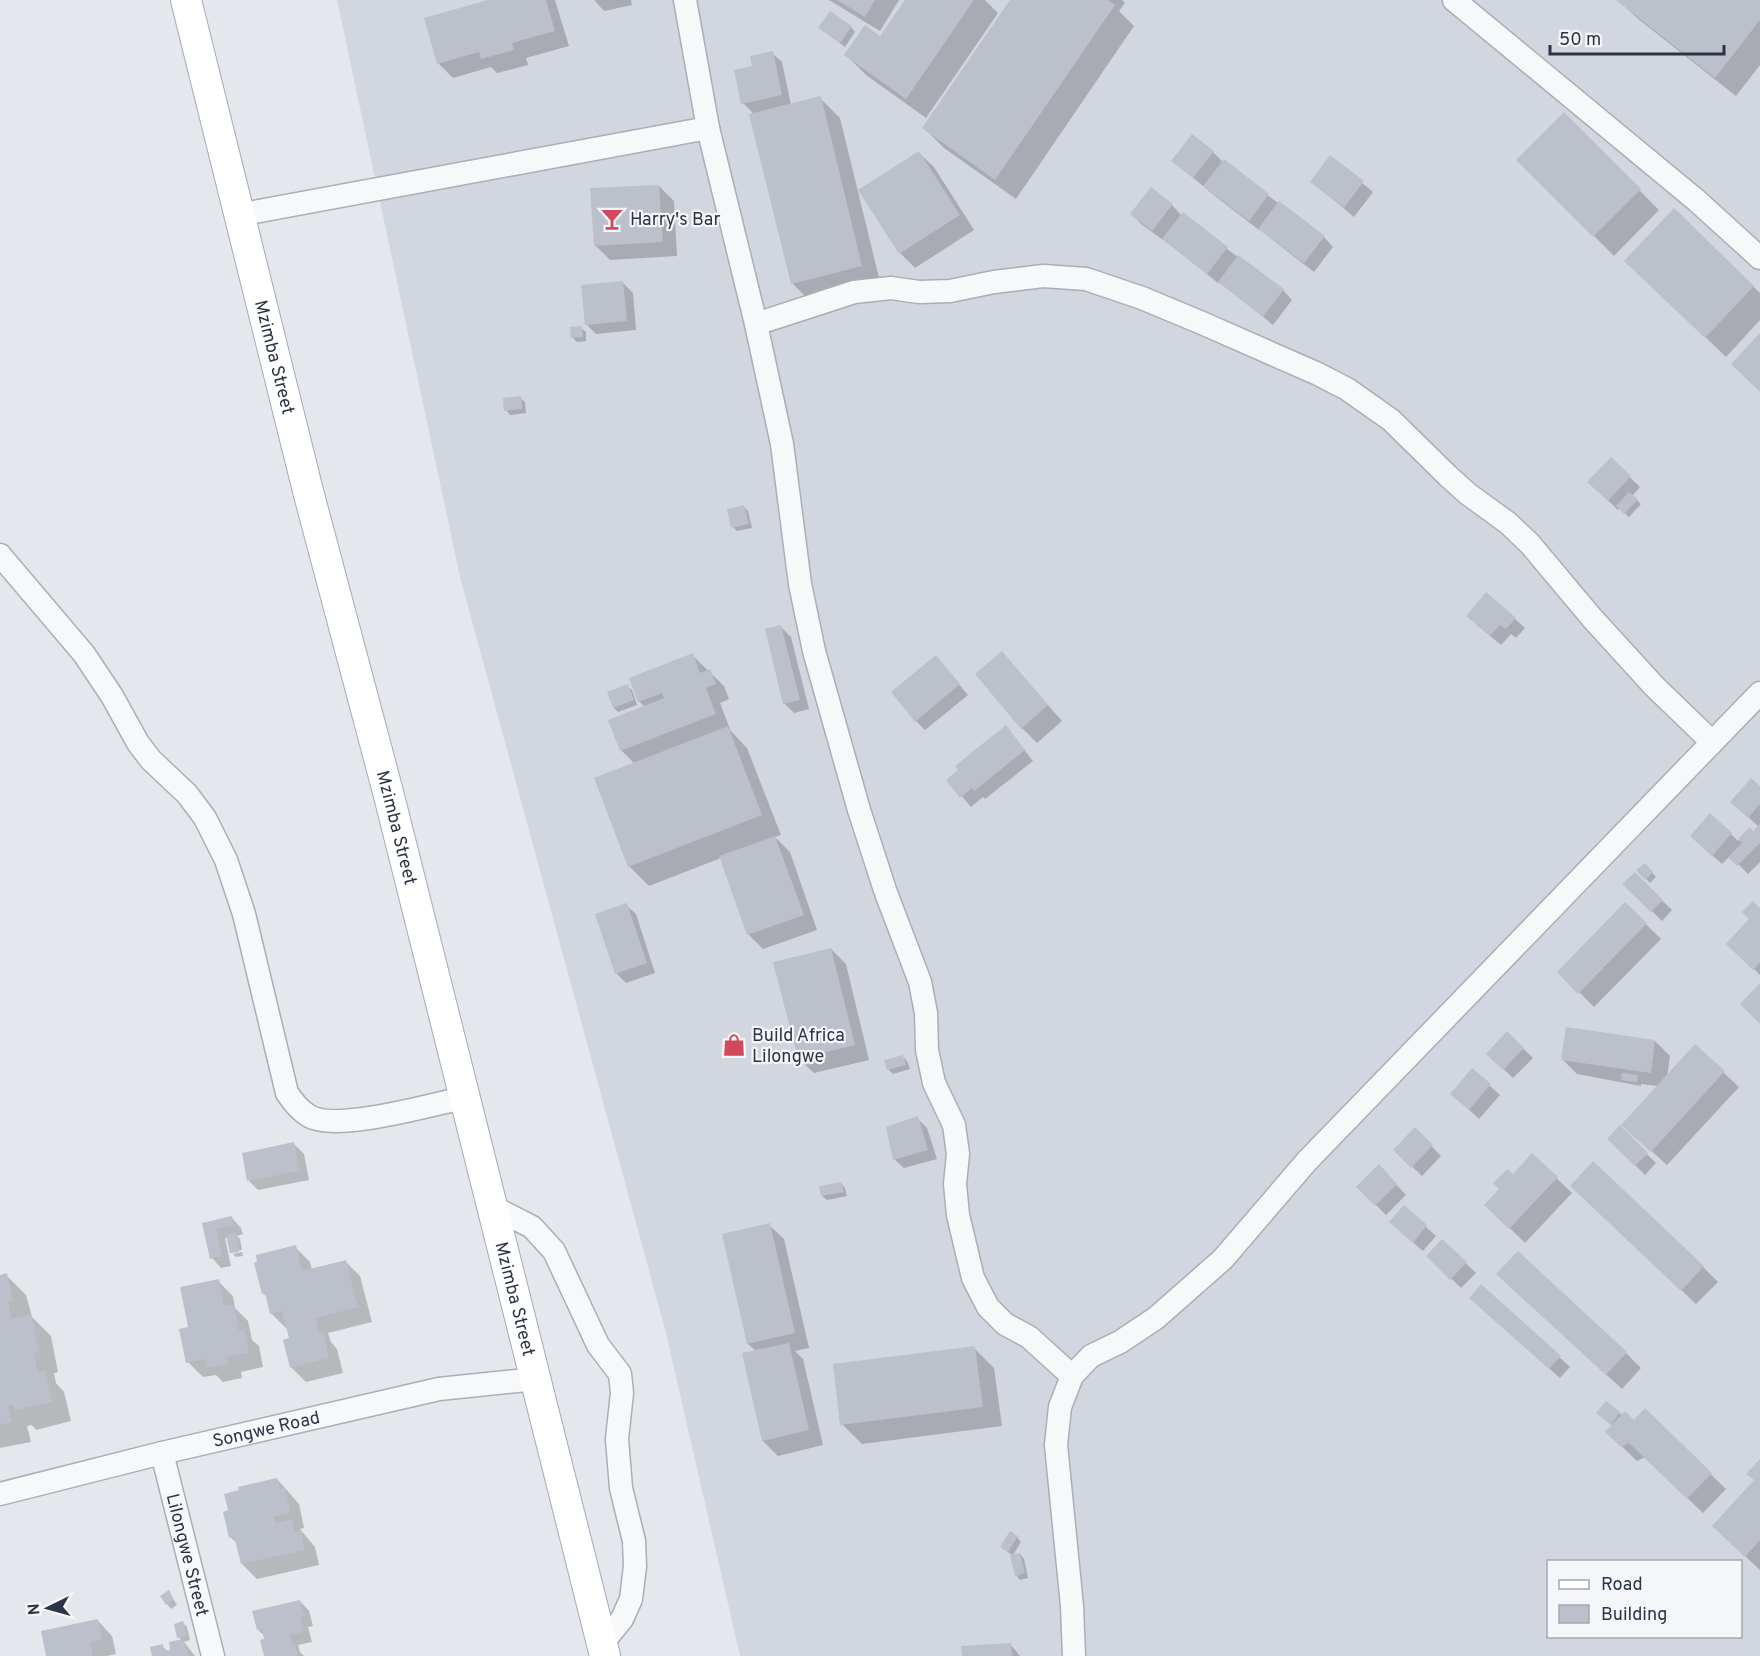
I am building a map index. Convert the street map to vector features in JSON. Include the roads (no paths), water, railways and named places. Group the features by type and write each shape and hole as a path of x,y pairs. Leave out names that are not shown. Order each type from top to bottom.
{"main road":[{"name":"Mzimba Street","path":"186,0 238,215 305,480 388,792 603,1650"}],"street":[{"path":"685,0 708,128 756,324 782,444 801,584 814,651 859,810 886,893 921,982 926,1013 927,1050 934,1083 954,1125 958,1154 955,1184 958,1215 973,1278 988,1307 1005,1324 1029,1337 1072,1376"},
{"path":"1454,0 1696,200 1760,258"},
{"path":"238,215 708,128"},
{"path":"756,324 854,292 891,288 919,292 950,291 994,282 1043,276 1086,279 1142,298 1202,323 1318,374 1347,389 1391,420 1455,482 1508,523 1530,544 1638,669 1712,742"},
{"path":"0,555 84,654 112,696 138,743 187,794 204,818 226,860 244,914 287,1093 297,1107 310,1117 327,1122 347,1122 463,1098"},
{"path":"1074,1656 1072,1606 1056,1445 1060,1407 1072,1376 1092,1356 1120,1342 1156,1318 1223,1259 1307,1161 1712,742 1757,702"},
{"path":"491,1206 532,1227 555,1251 598,1344 620,1374 621,1393 617,1438 621,1488 634,1541 635,1566 631,1599 603,1650"},
{"name":"Songwe Road","path":"0,1494 162,1453 439,1389 536,1379"},
{"name":"Lilongwe Street","path":"162,1453 213,1656"}],"place":[{"name":"Harry's Bar","path":"612,219"},
{"name":"Build Africa Lilongwe","path":"734,1045"}]}
